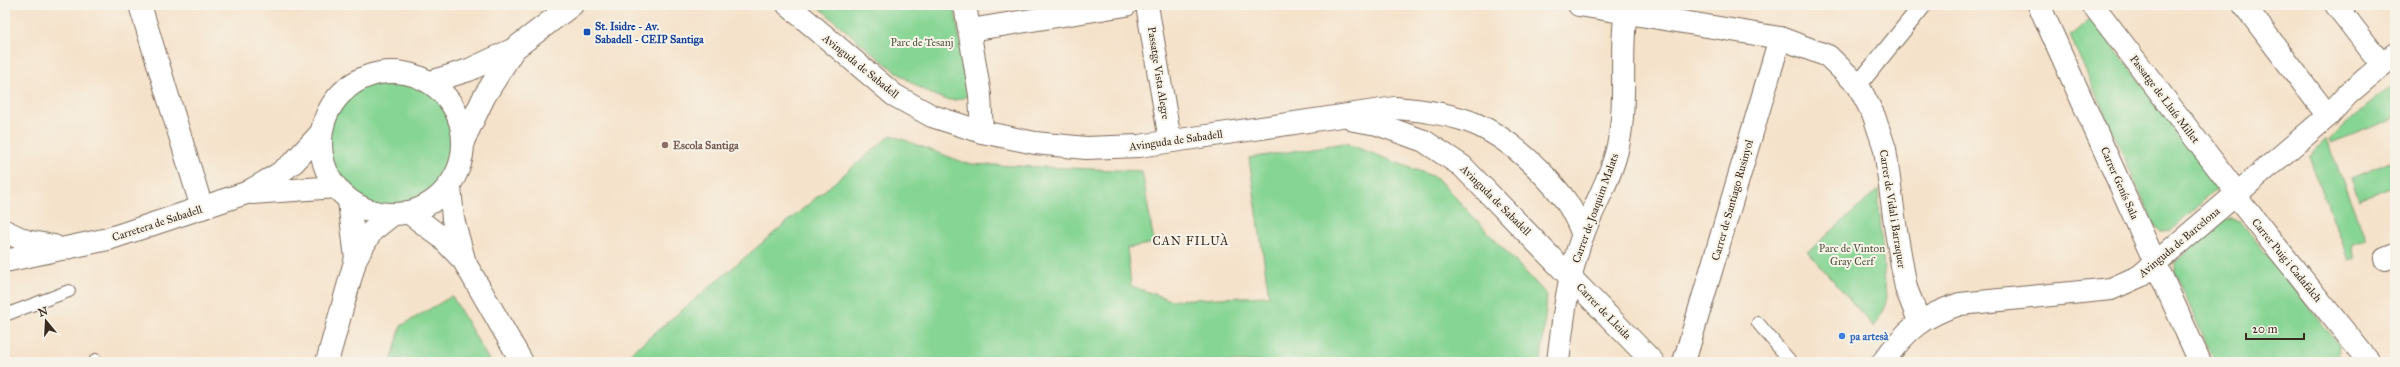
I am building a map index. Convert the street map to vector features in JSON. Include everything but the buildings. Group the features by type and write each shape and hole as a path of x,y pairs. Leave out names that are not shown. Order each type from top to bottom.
{"street":[{"path":"140,5 202,208"},
{"path":"430,82 469,70 514,49 572,5"},
{"name":"Avinguda de Sabadell","path":"788,5 894,95 932,116 982,132 1035,143 1086,148 1139,146 1170,140 1342,117 1395,108 1433,111 1475,123 1505,139 1525,156 1558,190 1574,210 1583,235"},
{"path":"965,5 980,95 982,132"},
{"path":"970,30 1126,5"},
{"name":"Passatge Vista Alegre","path":"1147,5 1170,140"},
{"name":"Carrer de Vidal i Barraquer","path":"1579,5 1626,8 1780,38 1828,56 1858,85 1874,116 1885,149 1896,231 1906,288 1919,321"},
{"path":"1858,85 1923,5"},
{"name":"Carrer Genís Sala","path":"2039,5 2200,362"},
{"path":"2244,5 2328,116"},
{"path":"2336,5 2388,60"},
{"name":"Passatge de Lluís Millet","path":"2092,6 2237,193"},
{"name":"Carrer de Joaquim Malats","path":"1558,362 1563,319 1583,235 1608,180 1620,135 1626,8"},
{"name":"Carrer de Santiago Rusinyol","path":"1684,362 1780,38"},
{"path":"327,362 356,258 372,232 400,214 430,203 450,187 460,167 464,139 484,97 514,49"},
{"name":"Avinguda de Barcelona","path":"1883,362 1896,344 1919,321 1939,311 1960,304 2111,289 2140,276 2328,116 2348,94 2388,60"},
{"path":"356,258 343,194 322,157 319,145 321,133 331,108 344,91 357,81 374,74 390,71 409,72 430,82 448,99 456,112 464,139"},
{"name":"Avinguda de Sabadell","path":"1342,117 1377,124 1424,141 1462,166 1572,277"},
{"name":"Carretera de Sabadell","path":"5,261 67,249 149,227 246,193 277,175 294,162 321,133"},
{"path":"450,187 453,219 465,263"},
{"name":"Carretera de Sabadell","path":"246,193 343,194"},
{"name":"Carrer Puig i Cadafalch","path":"2237,193 2242,204 2363,360"},
{"path":"343,194 376,213 400,214 441,237 465,263 522,362"},
{"name":"Carretera de Sabadell","path":"5,231 26,241 67,249"},
{"name":"Carrer de Lleida","path":"1572,277 1653,362"}],"lane":[{"path":"5,315 69,292"},
{"path":"1758,323 1791,362"}],"green space":[{"name":"Parc de Tesanj","path":"816,5 954,5 969,95 954,100 940,98 923,89 883,62"},
{"path":"2091,18 2220,185 2171,231 2161,232 2155,226 2070,36"},
{"path":"385,72 399,72 426,80 447,98 458,116 462,129 462,157 455,177 437,198 426,206 413,211 399,214 385,214 358,206 337,188 329,177 324,164 321,150 321,136 329,109 347,88 358,80 371,75"},
{"path":"2395,82 2395,118 2331,143 2329,139"},
{"path":"891,135 968,164 1142,171 1154,243 1127,248 1131,286 1171,300 1269,296 1249,158 1345,143 1437,178 1547,295 1541,362 620,362"},
{"path":"2326,139 2366,240 2352,246 2355,258 2349,260 2309,157"},
{"path":"2395,160 2395,186 2359,200 2351,178"},
{"name":"Parc de Vinton Gray Cerf","path":"1878,190 1886,299 1885,308 1874,327 1808,252"},
{"path":"2231,219 2240,221 2339,345 2340,352 2333,362 2215,362 2175,273 2175,262 2223,220"},
{"path":"452,296 490,362 391,362 401,326"}],"place":[{"name":"St. Isidre - Av. Sabadell - CEIP Santiga","path":"587,32"},
{"name":"Escola Santiga","path":"665,145"},
{"name":"pa artesà","path":"1842,336"}],"district":[{"name":"CAN FILUÀ","path":"1191,241"}]}
